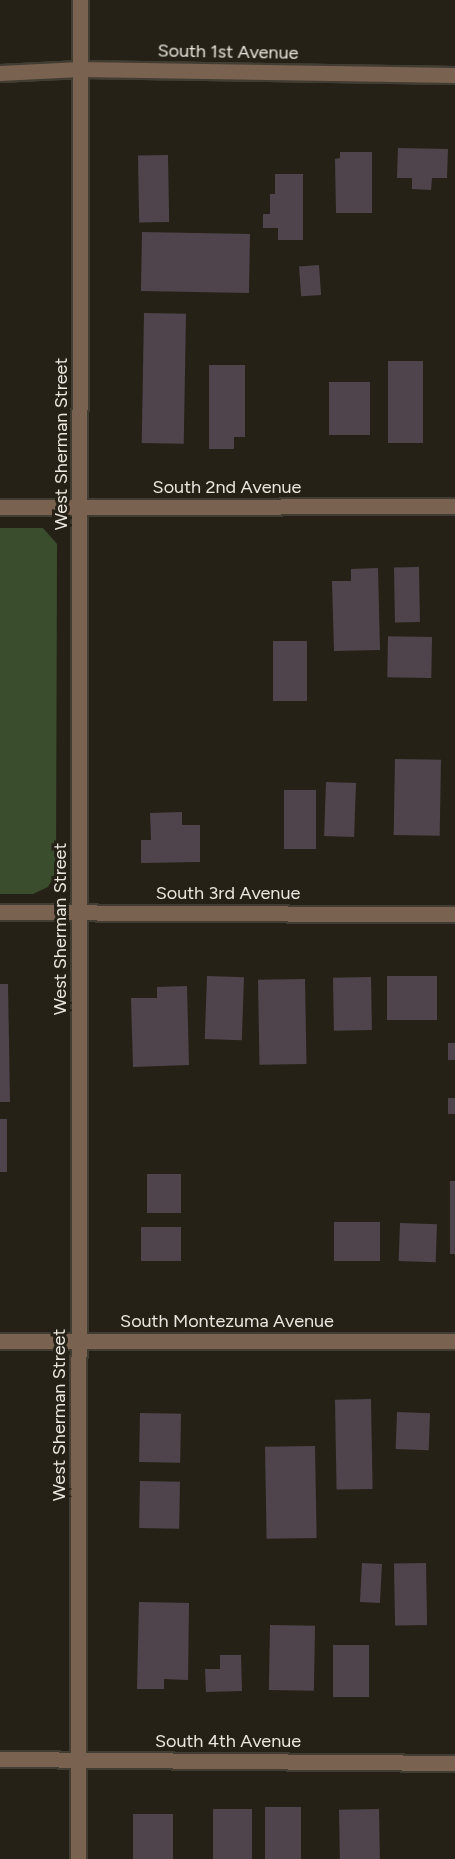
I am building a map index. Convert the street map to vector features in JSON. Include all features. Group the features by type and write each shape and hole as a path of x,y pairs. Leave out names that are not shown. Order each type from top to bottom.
{"street":[{"name":"West Sherman Street","path":"78,1859 80,0"},
{"name":"South 1st Avenue","path":"0,73 80,69 455,75"},
{"name":"South 2nd Avenue","path":"0,507 455,506"},
{"name":"South 3rd Avenue","path":"0,912 455,914"},
{"name":"South Montezuma Avenue","path":"0,1341 455,1341"},
{"name":"South 4th Avenue","path":"0,1759 455,1762"}],"green space":[{"path":"0,528 43,528 57,544 56,873 48,887 33,894 0,894"}],"building":[{"path":"398,148 448,149 447,178 432,178 431,190 412,189 412,178 397,178"},
{"path":"340,152 372,152 372,213 336,213 335,159 340,158"},
{"path":"168,155 169,222 139,223 138,156"},
{"path":"275,174 303,174 303,240 278,240 278,228 263,228 263,214 270,214 270,194 275,194"},
{"path":"142,232 250,234 249,293 141,291"},
{"path":"319,265 321,295 301,296 299,266"},
{"path":"144,313 186,314 184,444 142,443"},
{"path":"388,361 423,361 423,443 388,443"},
{"path":"209,365 245,365 245,437 234,437 234,449 209,449"},
{"path":"329,382 370,382 370,435 329,435"},
{"path":"394,567 419,567 420,622 395,622"},
{"path":"378,568 380,650 334,651 332,581 351,581 351,569"},
{"path":"388,636 432,637 431,678 387,677"},
{"path":"273,641 307,641 307,701 273,701"},
{"path":"395,759 441,760 440,836 394,835"},
{"path":"326,782 356,783 354,837 324,836"},
{"path":"284,790 316,790 316,849 284,849"},
{"path":"182,812 182,825 200,825 200,862 141,863 141,840 151,840 150,813"},
{"path":"207,976 244,977 242,1040 205,1039"},
{"path":"387,976 437,976 437,1020 387,1020"},
{"path":"371,977 372,1030 334,1031 333,978"},
{"path":"305,979 306,1064 259,1065 258,980"},
{"path":"0,984 8,984 10,1102 0,1102"},
{"path":"187,986 189,1065 133,1067 131,998 157,998 157,987"},
{"path":"448,1043 455,1043 455,1060 448,1060"},
{"path":"448,1098 455,1098 455,1114 448,1114"},
{"path":"0,1119 7,1119 7,1172 0,1172"},
{"path":"147,1174 181,1174 181,1213 147,1213"},
{"path":"450,1181 455,1181 455,1254 450,1254"},
{"path":"334,1222 380,1222 380,1261 334,1261"},
{"path":"400,1223 437,1224 436,1262 399,1261"},
{"path":"141,1227 181,1227 181,1261 141,1261"},
{"path":"371,1399 373,1489 337,1490 335,1400"},
{"path":"397,1412 430,1413 429,1450 396,1449"},
{"path":"140,1413 181,1414 180,1463 139,1462"},
{"path":"315,1446 317,1538 267,1539 265,1447"},
{"path":"140,1481 180,1482 179,1529 139,1528"},
{"path":"362,1563 382,1564 380,1603 360,1602"},
{"path":"426,1563 427,1625 395,1626 394,1564"},
{"path":"139,1602 189,1603 188,1680 164,1679 164,1689 137,1689"},
{"path":"270,1625 315,1626 314,1691 269,1690"},
{"path":"333,1645 369,1645 369,1697 333,1697"},
{"path":"220,1655 241,1655 242,1691 206,1692 205,1669 220,1669"},
{"path":"265,1807 301,1807 301,1859 265,1859"},
{"path":"213,1809 252,1809 252,1859 213,1859"},
{"path":"379,1809 380,1859 340,1859 339,1810"},
{"path":"133,1814 173,1814 173,1859 133,1859"}]}
